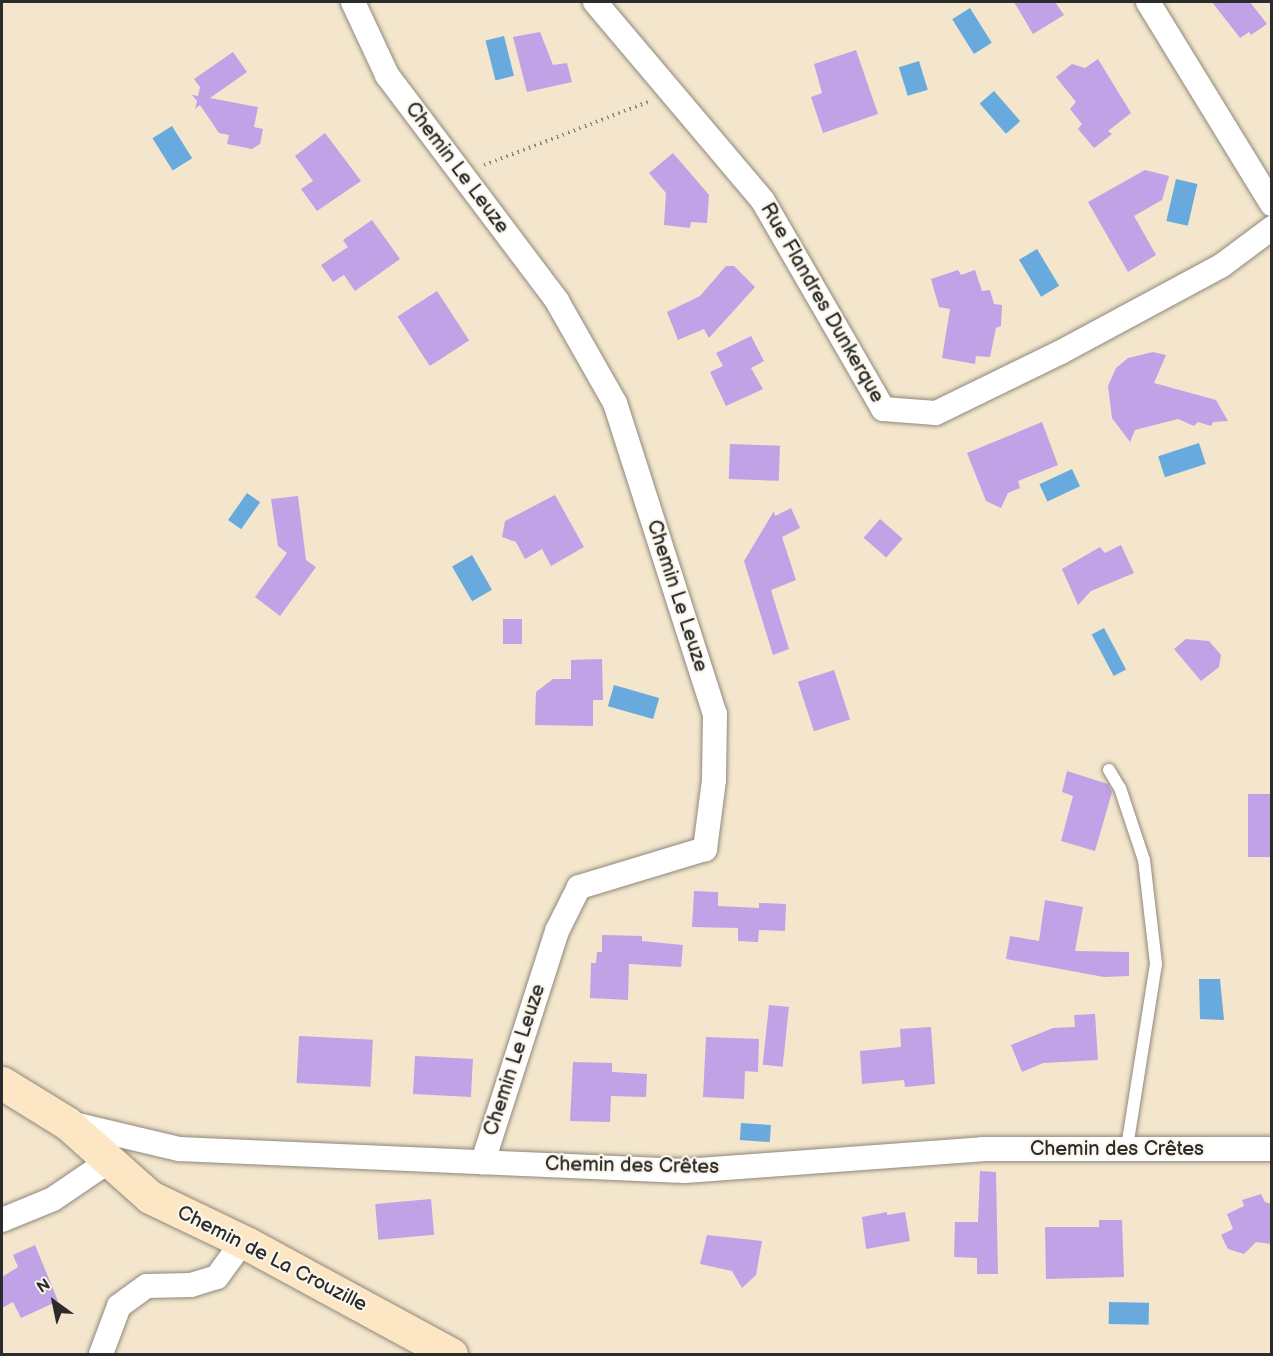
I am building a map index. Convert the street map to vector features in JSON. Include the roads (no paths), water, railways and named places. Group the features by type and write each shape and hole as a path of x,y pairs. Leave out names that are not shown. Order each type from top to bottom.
{"street":[{"name":"Chemin Le Leuze","path":"353,2 387,75 557,302 615,403 715,714 714,780 705,849 579,887 557,930 483,1162"},
{"name":"Rue Flandres Dunkerque","path":"596,2 763,201 883,410 936,413 1061,352 1221,266 1272,228"},
{"path":"1148,2 1272,204"},
{"name":"Chemin de La Crouzille","path":"2,1083 67,1123 150,1197 248,1244 451,1354"},
{"name":"Chemin des Crêtes","path":"67,1123 179,1149 685,1171 982,1149 1272,1149"},
{"path":"2,1220 53,1199 105,1157"},
{"path":"101,1354 119,1306 147,1286 191,1286 217,1277 241,1244 248,1244"}],"lane":[{"path":"1109,770 1120,788 1144,860 1156,964 1127,1148"}],"water":[{"path":"970,8 992,43 974,54 952,19"},
{"path":"504,36 514,76 495,80 486,41"},
{"path":"919,61 928,90 908,96 899,67"},
{"path":"994,91 1020,121 1006,134 980,103"},
{"path":"172,126 192,158 173,170 152,138"},
{"path":"1176,179 1197,184 1188,226 1166,221"},
{"path":"1037,249 1059,286 1041,297 1019,260"},
{"path":"1199,443 1206,464 1165,477 1158,456"},
{"path":"1072,469 1080,486 1047,501 1039,484"},
{"path":"247,493 260,502 241,529 228,520"},
{"path":"472,555 492,590 472,601 452,566"},
{"path":"1104,628 1126,669 1114,676 1092,635"},
{"path":"614,685 659,698 653,719 608,706"},
{"path":"1199,979 1220,979 1224,1020 1200,1019"},
{"path":"741,1123 771,1125 770,1142 740,1140"},
{"path":"1109,1302 1149,1303 1149,1325 1109,1324"}]}
